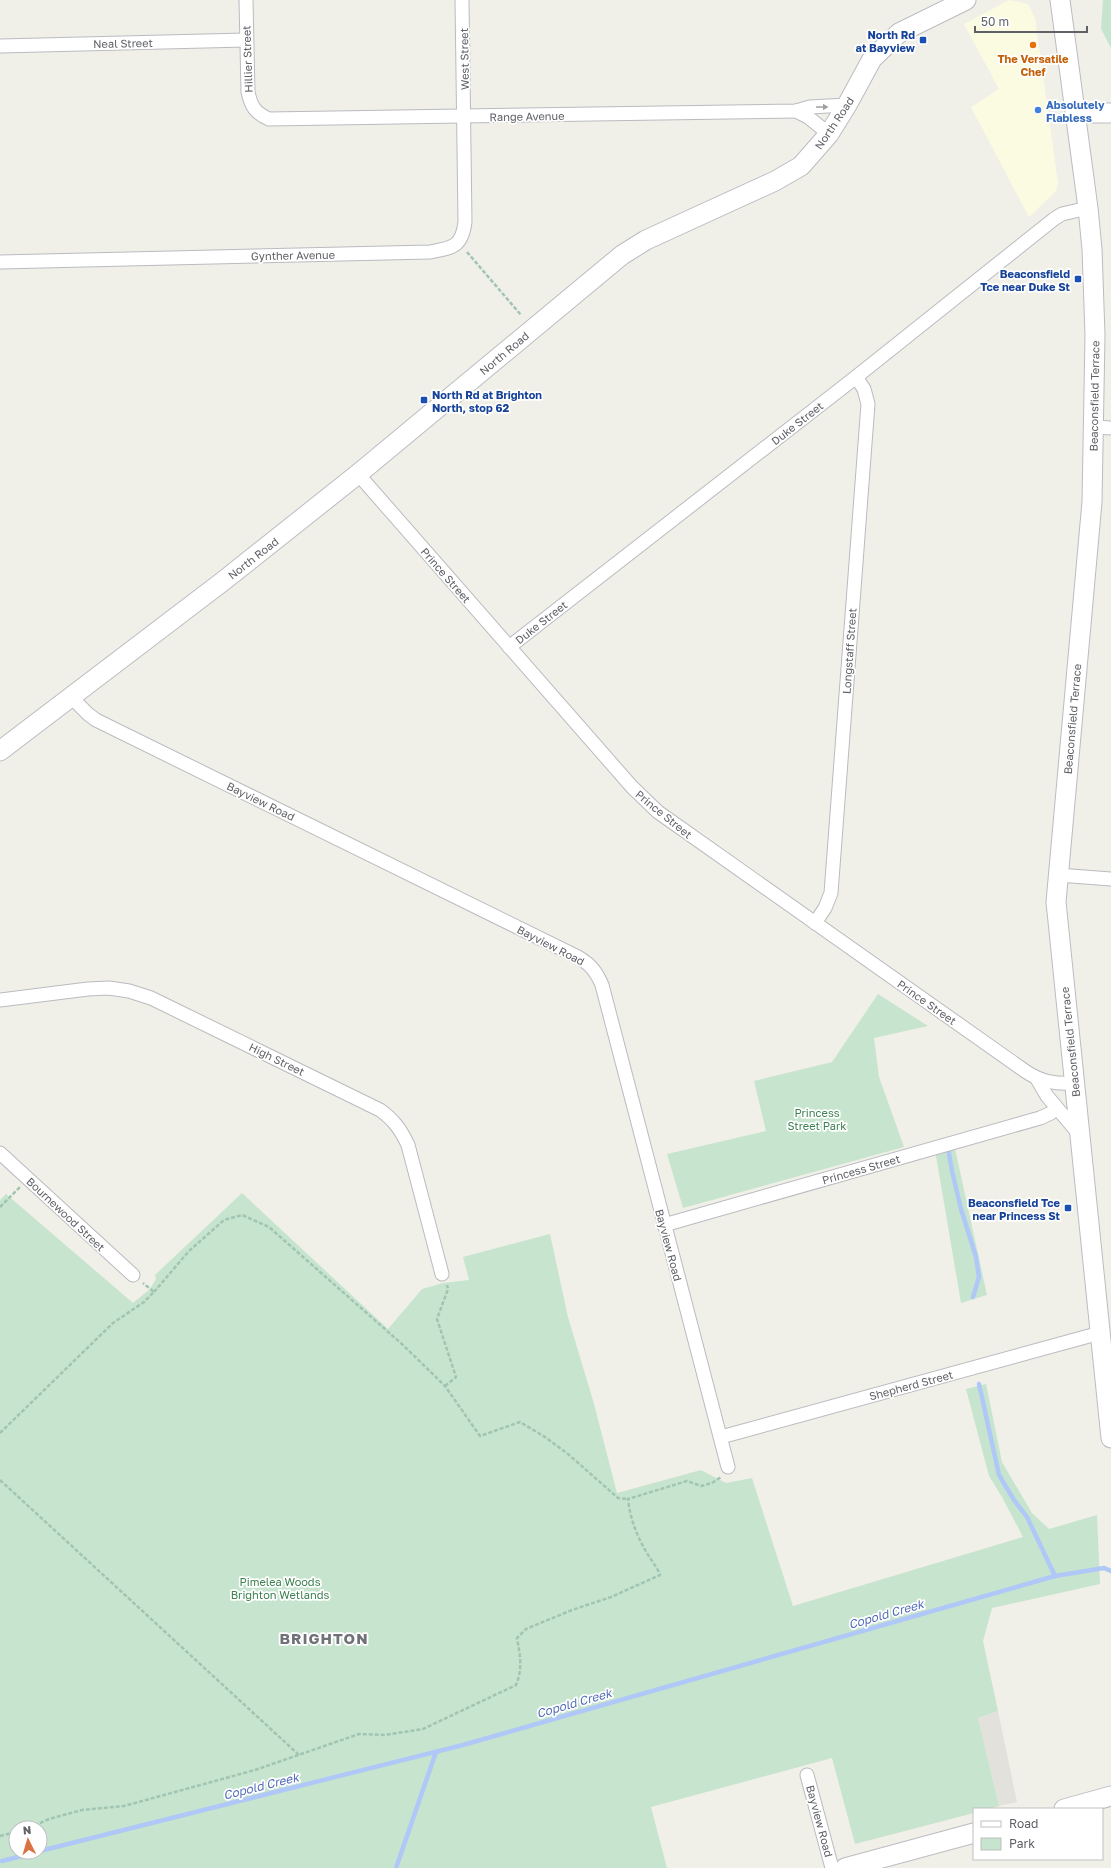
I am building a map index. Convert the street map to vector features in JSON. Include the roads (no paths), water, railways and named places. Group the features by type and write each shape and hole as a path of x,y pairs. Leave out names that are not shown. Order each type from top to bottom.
{"street":[{"name":"Hillier Street","path":"246,0 248,92 250,104 258,114"},
{"name":"West Street","path":"462,0 464,117"},
{"name":"North Road","path":"0,751 222,582 358,474 622,255 646,240 789,174 810,156 829,134 872,59 899,33 966,0"},
{"name":"Beaconsfield Terrace","path":"1060,0 1088,208 1092,249 1095,335 1103,428 1092,502 1056,902 1079,1134 1103,1326 1111,1438"},
{"name":"Neal Street","path":"0,46 246,40"},
{"name":"Range Avenue","path":"258,114 269,119 283,120 796,111 810,107 847,105"},
{"path":"796,111 808,117 829,134"},
{"path":"1076,113 1111,113"},
{"name":"Gynther Avenue","path":"0,262 430,252 450,247 458,242 463,235 465,222 464,117"},
{"name":"Duke Street","path":"509,647 856,377 1054,219 1062,214 1088,208"},
{"name":"Longstaff Street","path":"815,923 826,908 831,893 868,404 868,397 856,377"},
{"name":"Prince Street","path":"358,474 632,787 658,812 1037,1079 1056,1108 1079,1134"},
{"name":"Bayview Road","path":"71,696 88,714 96,720 588,963 596,972 602,984 728,1467"},
{"path":"1058,875 1111,879"},
{"name":"High Street","path":"0,1000 88,989 109,988 129,991 152,998 380,1110 392,1118 400,1129 408,1145 442,1274"},
{"name":"Prince Street","path":"1037,1079 1059,1084 1074,1082"},
{"name":"Princess Street","path":"664,1225 1040,1118 1051,1113 1056,1108"},
{"name":"Bournewood Street","path":"0,1153 133,1275"},
{"name":"Shepherd Street","path":"721,1437 1103,1326"},
{"name":"Bayview Road","path":"807,1775 832,1868"},
{"path":"1068,1808 1111,1796"},
{"path":"845,1868 973,1833"}],"waterway":[{"path":"948,1148 961,1209 976,1257 979,1277 973,1297"},
{"path":"979,1384 999,1475 1014,1500 1027,1517 1055,1576"},
{"name":"Copold Creek","path":"48,1849 463,1745 1055,1576 1104,1568 1111,1571"},
{"path":"396,1868 436,1752"},
{"name":"Copold Creek","path":"2,1861 8,1860"}],"place":[{"name":"North Rd at Bayview","path":"923,40"},
{"name":"The Versatile Chef","path":"1033,45"},
{"name":"Absolutely Flabless","path":"1038,110"},
{"name":"Beaconsfield Tce near Duke St","path":"1078,279"},
{"name":"North Rd at Brighton North, stop 62","path":"424,400"},
{"name":"Beaconsfield Tce near Princess St","path":"1068,1208"}],"district":[{"name":"BRIGHTON","path":"324,1638"}],"park label":[{"name":"Princess Street Park","path":"817,1118"},
{"name":"Pimelea Woods Brighton Wetlands","path":"280,1587"}]}
